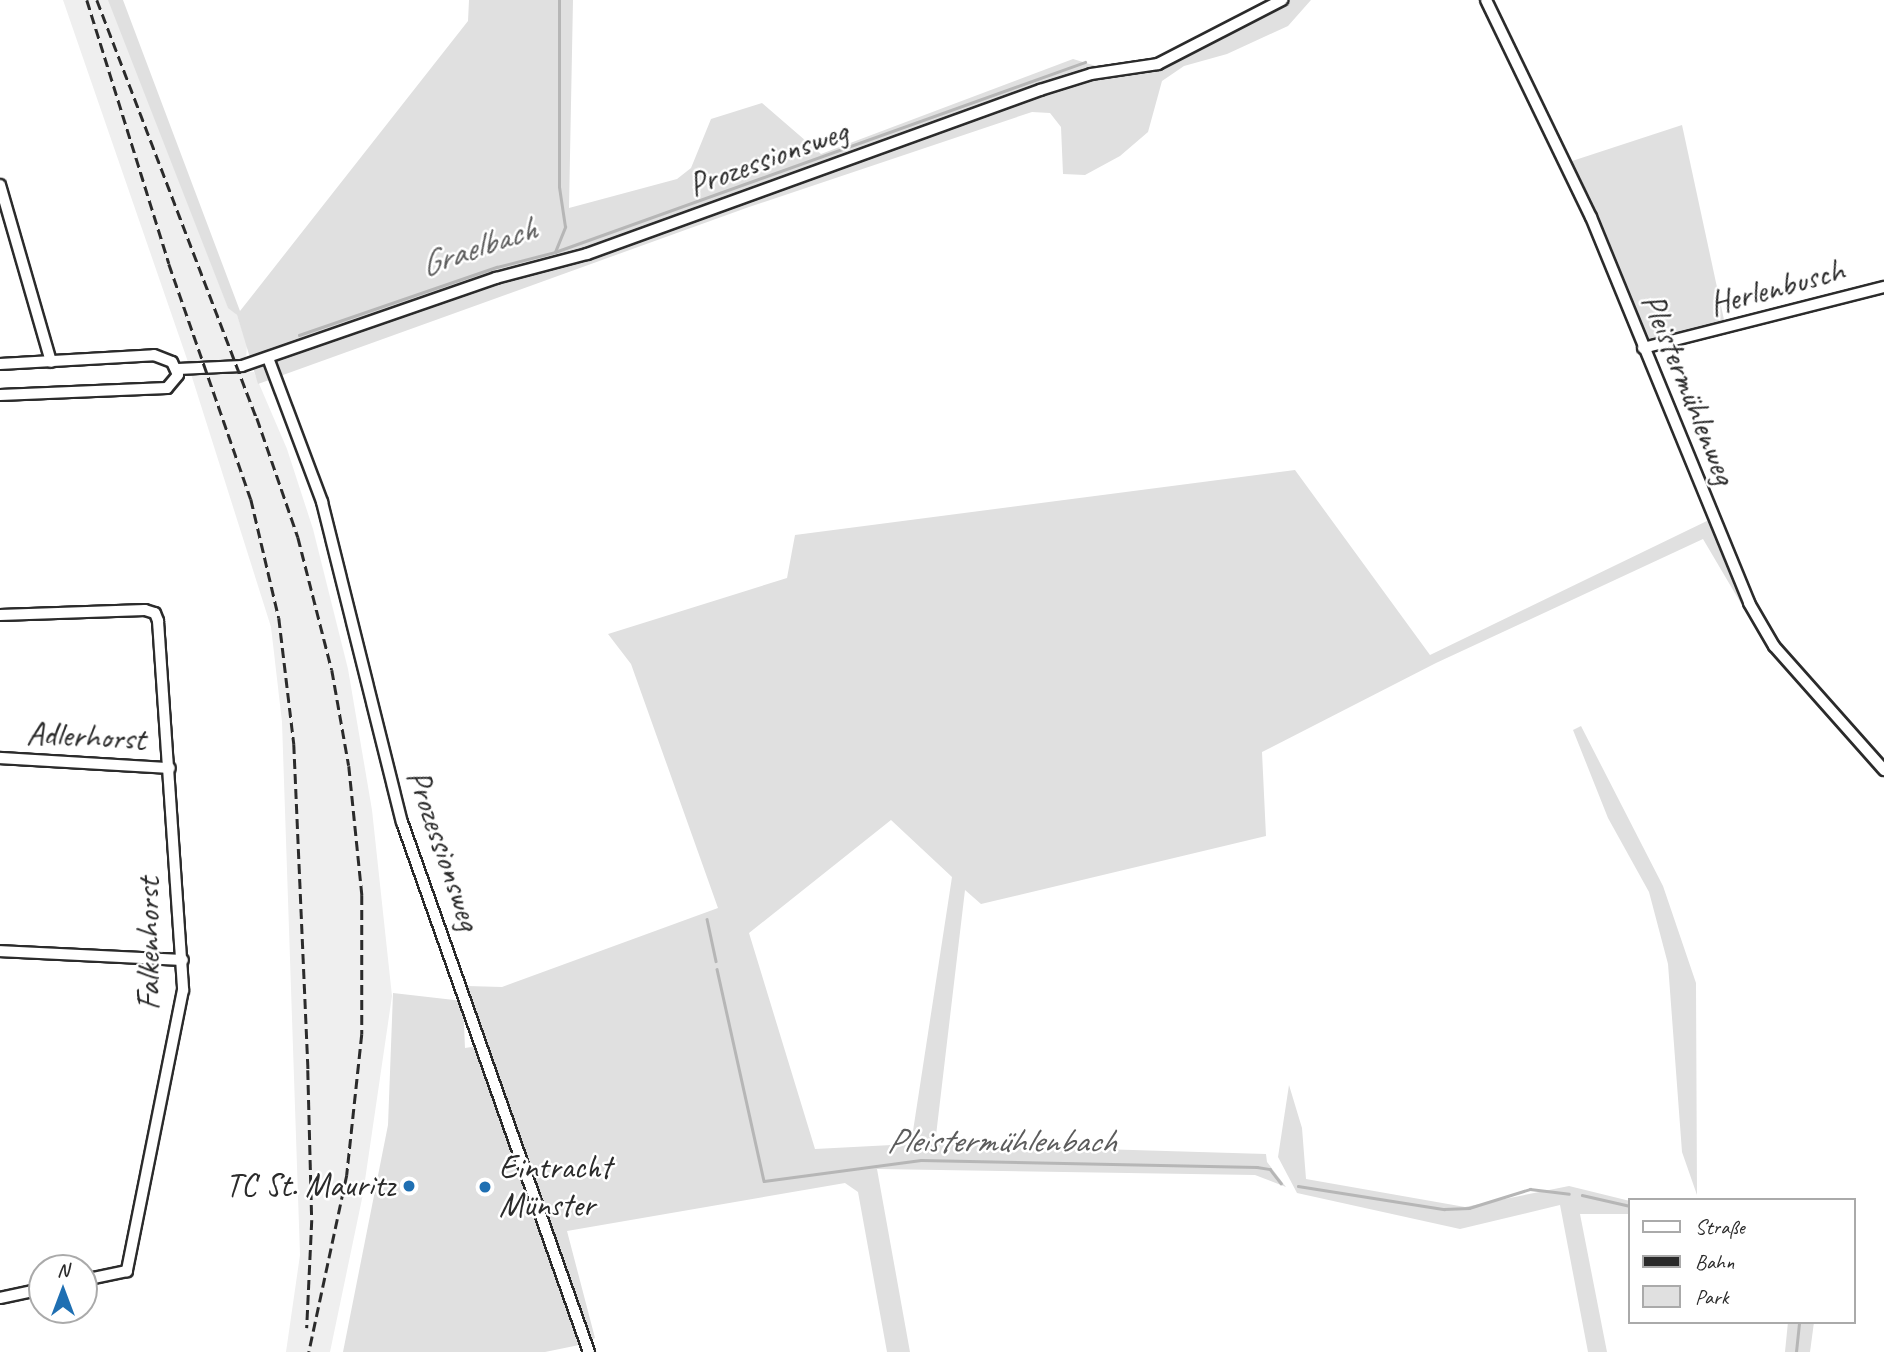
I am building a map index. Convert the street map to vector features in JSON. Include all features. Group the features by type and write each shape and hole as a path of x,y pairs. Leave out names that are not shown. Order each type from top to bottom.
{"street":[{"name":"Prozessionsweg","path":"0,364 154,355 167,358 178,369 242,366 496,278 629,240 1040,90 1091,74 1158,64 1282,0"},
{"name":"Pleistermühlenweg","path":"1486,0 1591,217 1711,519 1763,628 1884,770"},
{"path":"0,185 51,362"},
{"name":"Herlenbusch","path":"1643,348 1884,287"},
{"name":"Prozessionsweg","path":"268,358 322,502 402,822 589,1352"},
{"path":"0,395 167,388 177,379 178,369"},
{"name":"Falkenhorst","path":"0,615 88,610 155,613 170,768 183,990 127,1271 98,1277"},
{"name":"Adlerhorst","path":"0,758 170,768"},
{"path":"0,950 183,960"},
{"path":"0,1298 28,1292"}],"shaded area":[{"path":"63,0 109,0 228,307 237,315 247,345 246,359 188,362"},
{"path":"254,372 287,449 313,529 348,669 372,810 392,996 363,1194 330,1352 286,1352 300,1255 282,722 271,627 191,374"}],"green space":[{"path":"108,0 123,0 240,311 468,21 469,0 573,0 569,208 677,179 691,168 711,119 762,103 821,154 1073,59 1096,66 1164,57 1265,0 1311,0 1288,26 1227,54 1184,66 1162,81 1148,132 1120,156 1085,175 1063,174 1061,127 1050,113 1032,112 749,207 258,384 237,315 228,308"},
{"path":"1682,125 1726,329 1643,348 1566,163"},
{"path":"1295,470 1430,655 1711,519 1774,646 1769,651 1703,539 1436,663 1262,752 1266,836 981,904 965,890 935,1144 1266,1154 1267,1162 1286,1187 1255,1175 877,1169 910,1352 887,1352 858,1192 845,1183 567,1231 595,1338 589,1341 467,986 502,987 718,908 631,664 608,634 787,578 795,535","holes":["891,820 952,877 911,1144 815,1149 749,933"]},
{"path":"1581,726 1663,886 1696,983 1697,1195 1682,1152 1668,964 1649,892 1608,818 1573,730"},
{"path":"393,993 463,1001 465,1048 478,1046 584,1344 545,1352 343,1352 388,1125"},
{"path":"1289,1085 1302,1128 1306,1179 1465,1207 1569,1186 1629,1201 1629,1214 1580,1214 1607,1352 1588,1352 1560,1205 1460,1229 1297,1193 1278,1157"},
{"path":"1788,1324 1814,1324 1810,1352 1785,1352"}],"waterway":[{"name":"Graelbach","path":"555,252 565,227 559,187 559,0"},
{"path":"299,335 497,267 555,252 1085,62"},
{"name":"Pleistermühlenbach","path":"707,919 716,961"},
{"name":"Pleistermühlenbach","path":"717,969 764,1181 921,1160 1257,1167 1270,1169 1281,1183"},
{"name":"Pleistermühlenbach","path":"1298,1186 1444,1209 1469,1208 1530,1189 1569,1194"},
{"name":"Pleistermühlenbach","path":"1582,1195 1629,1206"},
{"name":"Pleistermühlenbach","path":"1796,1352 1799,1324"}],"railway":[{"path":"87,0 169,264 251,499 279,618 294,744 308,1070 312,1220 307,1328"},
{"path":"97,0 257,418 298,537 332,670 349,766 362,895 362,1034 347,1175 309,1352"}],"place":[{"name":"TC St. Mauritz","path":"409,1186"},
{"name":"Eintracht Münster","path":"485,1187"}]}
